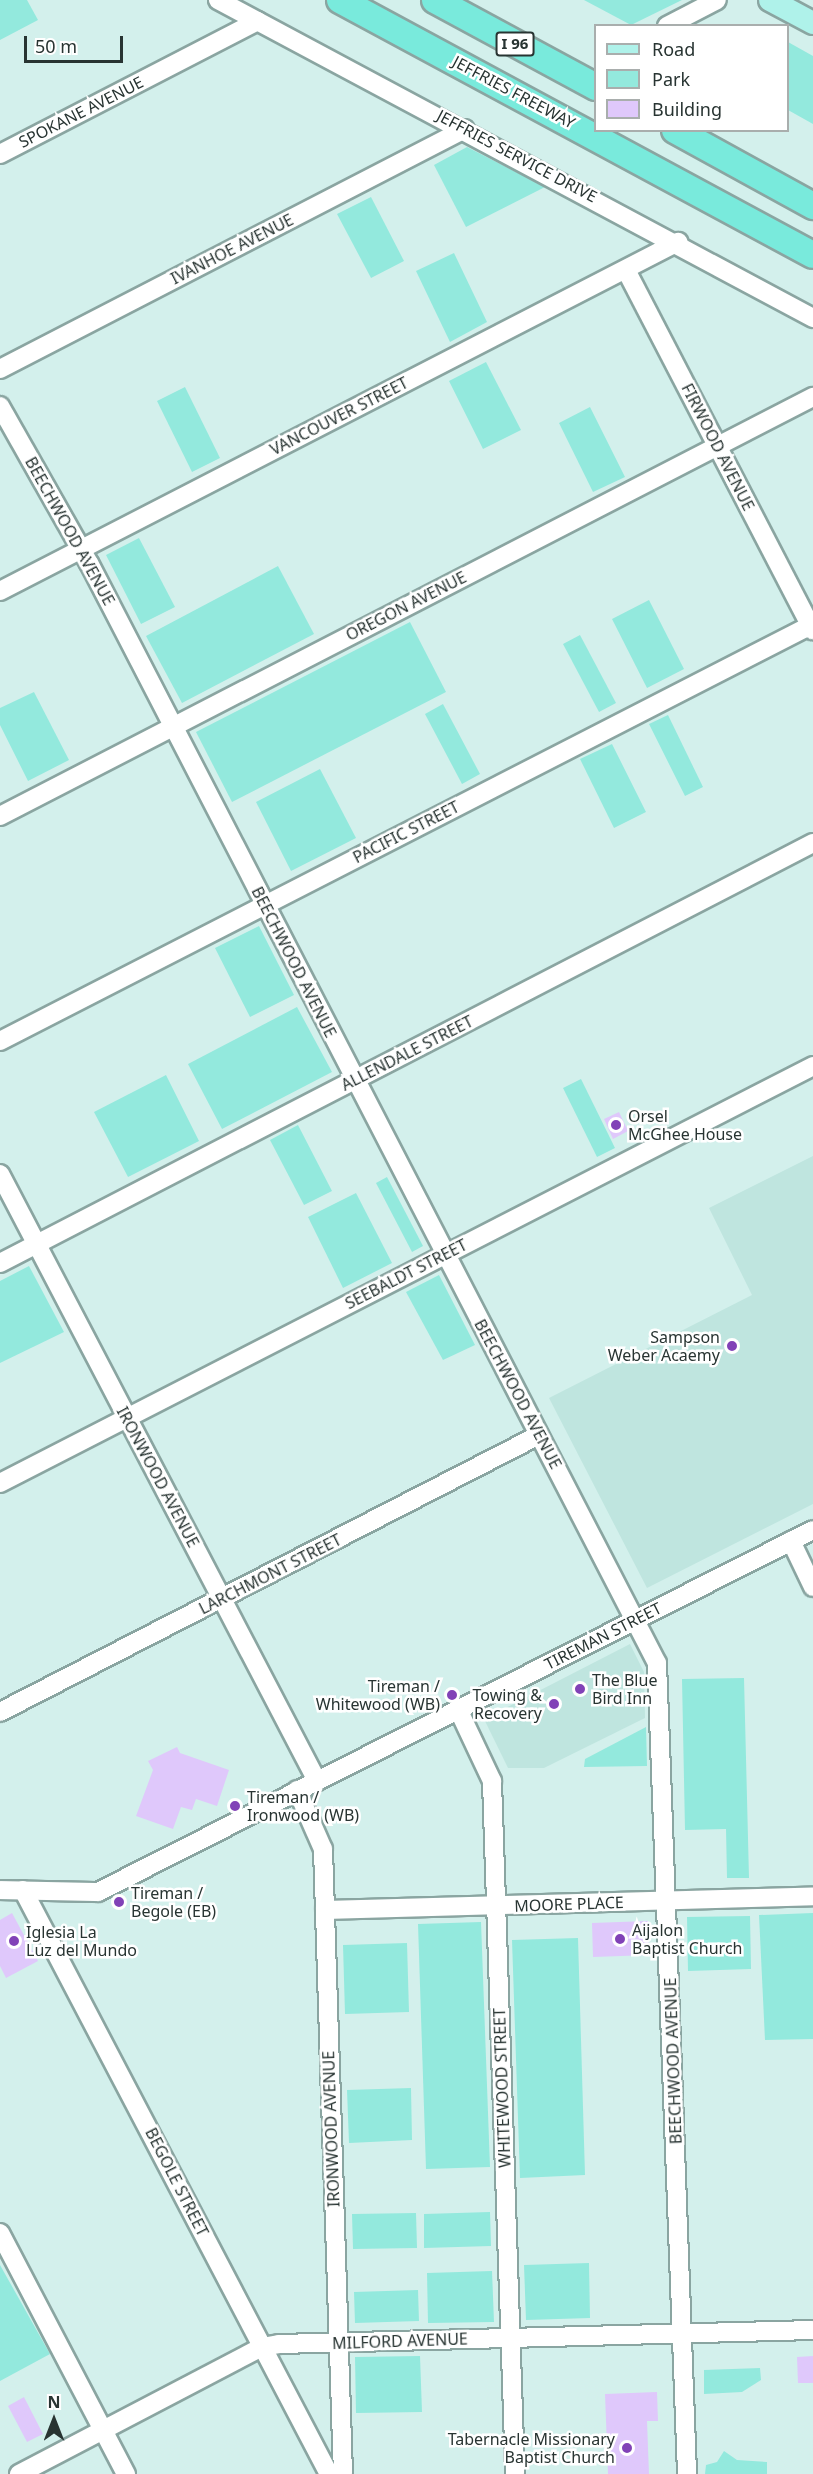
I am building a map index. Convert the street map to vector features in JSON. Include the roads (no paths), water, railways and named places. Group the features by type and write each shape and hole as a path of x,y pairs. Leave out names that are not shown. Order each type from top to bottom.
{"highway":[{"name":"JEFFRIES FREEWAY","path":"340,0 813,255"},
{"name":"I 96","path":"435,0 594,86"},
{"path":"679,132 813,206"}],"main road":[{"path":"770,0 813,23"}],"street":[{"name":"JEFFRIES SERVICE DRIVE","path":"218,0 678,242 813,318"},
{"path":"671,24 717,0"},
{"name":"SPOKANE AVENUE","path":"0,154 258,21"},
{"name":"IVANHOE AVENUE","path":"0,369 465,129"},
{"name":"VANCOUVER STREET","path":"0,591 678,242"},
{"name":"FIRWOOD AVENUE","path":"626,270 812,626"},
{"name":"OREGON AVENUE","path":"0,816 813,397"},
{"name":"BEECHWOOD AVENUE","path":"0,406 81,548 174,727 354,1080 635,1620 660,1680 687,2474"},
{"name":"PACIFIC STREET","path":"0,1041 812,626"},
{"name":"ALLENDALE STREET","path":"0,1263 813,843"},
{"name":"SEEBALDT STREET","path":"0,1483 813,1066"},
{"name":"IRONWOOD AVENUE","path":"0,1174 317,1781"},
{"name":"LARCHMONT STREET","path":"0,1712 539,1435"},
{"name":"TIREMAN STREET","path":"0,1890 98,1892 813,1530"},
{"path":"790,1541 813,1587"},
{"name":"WHITEWOOD STREET","path":"458,1709 491,1775 514,2474"},
{"name":"IRONWOOD AVENUE","path":"297,1790 322,1839 343,2474"},
{"name":"BEGOLE STREET","path":"23,1890 329,2474"},
{"name":"MOORE PLACE","path":"325,1910 813,1896"},
{"path":"0,2234 126,2474"},
{"name":"MILFORD AVENUE","path":"19,2474 262,2347 813,2330"}],"place":[{"name":"Orsel McGhee House","path":"616,1125"},
{"name":"Sampson Weber Acaemy","path":"732,1346"},
{"name":"The Blue Bird Inn","path":"580,1689"},
{"name":"Tireman / Whitewood (WB)","path":"452,1695"},
{"name":"Towing & Recovery","path":"554,1704"},
{"name":"Tireman / Ironwood (WB)","path":"235,1806"},
{"name":"Tireman / Begole (EB)","path":"119,1902"},
{"name":"Aijalon Baptist Church","path":"620,1939"},
{"name":"Iglesia La Luz del Mundo","path":"14,1941"},
{"name":"Tabernacle Missionary Baptist Church","path":"627,2448"}]}
